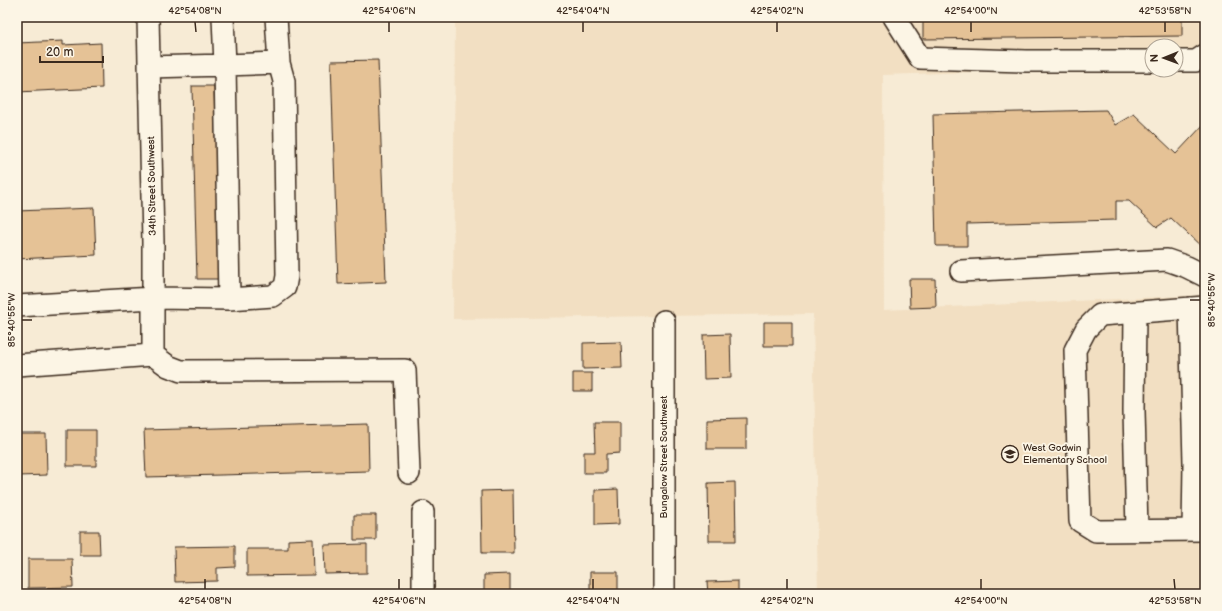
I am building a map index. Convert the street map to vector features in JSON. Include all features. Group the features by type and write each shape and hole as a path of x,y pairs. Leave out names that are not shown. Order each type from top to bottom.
{"street":[{"name":"34th Street Southwest","path":"148,17 153,356"},
{"path":"223,17 229,299"},
{"path":"17,306 153,298 229,299 273,296 285,287 287,276 284,81 279,63 276,17"},
{"path":"894,17 920,58 1026,61 1144,61"},
{"path":"1184,61 1196,62 1205,56"},
{"path":"149,67 279,63"},
{"path":"961,271 1167,260 1187,267 1205,276"},
{"path":"1198,307 1194,463 1199,530 1096,531 1080,521 1075,350 1086,329 1100,315 1198,307"},
{"path":"1135,313 1134,411 1137,530"},
{"name":"Bungalow Street Southwest","path":"664,321 664,594"},
{"path":"17,365 153,356 168,366 181,371 405,370 409,473"},
{"path":"423,512 423,594"}],"shaded area":[{"path":"455,17 1205,17 1205,64 1184,65 1184,38 1144,38 1144,66 883,75 884,310 1205,295 1205,594 818,594 813,314 453,319"}],"building":[{"path":"923,17 1182,17 1182,36 923,39"},
{"path":"63,41 63,45 101,43 102,88 17,92 17,43"},
{"path":"378,60 386,282 338,284 331,61"},
{"path":"192,86 214,86 219,279 197,279"},
{"path":"1106,110 1115,125 1134,114 1176,154 1205,123 1205,250 1171,218 1157,227 1129,201 1116,201 1116,220 967,224 967,246 936,245 933,114"},
{"path":"94,208 96,255 17,259 17,211"},
{"path":"909,279 935,279 936,307 910,308"},
{"path":"764,322 792,322 792,346 764,346"},
{"path":"730,334 731,378 704,379 703,335"},
{"path":"621,342 622,368 583,369 583,343"},
{"path":"573,373 592,373 592,391 573,391"},
{"path":"746,418 746,449 707,449 707,419"},
{"path":"594,422 620,422 620,453 606,454 606,473 584,473 584,452 595,452"},
{"path":"368,424 369,471 146,477 144,430"},
{"path":"67,430 96,430 96,466 67,466"},
{"path":"18,434 46,434 47,475 19,476"},
{"path":"735,482 736,541 709,541 708,483"},
{"path":"618,489 619,524 595,525 595,490"},
{"path":"513,490 514,553 482,553 481,491"},
{"path":"354,515 376,515 376,540 354,540"},
{"path":"80,531 99,531 100,555 80,555"},
{"path":"313,539 314,575 247,576 247,549 288,549 288,540"},
{"path":"367,544 367,573 325,574 324,545"},
{"path":"235,546 235,567 217,568 217,581 175,582 174,547"},
{"path":"28,559 72,559 73,587 28,588"},
{"path":"590,572 618,572 618,594 590,594"},
{"path":"510,574 510,594 484,594 484,575"},
{"path":"738,581 738,594 708,594 707,582"}],"place":[{"name":"West Godwin Elementary School","path":"1010,454"}]}
